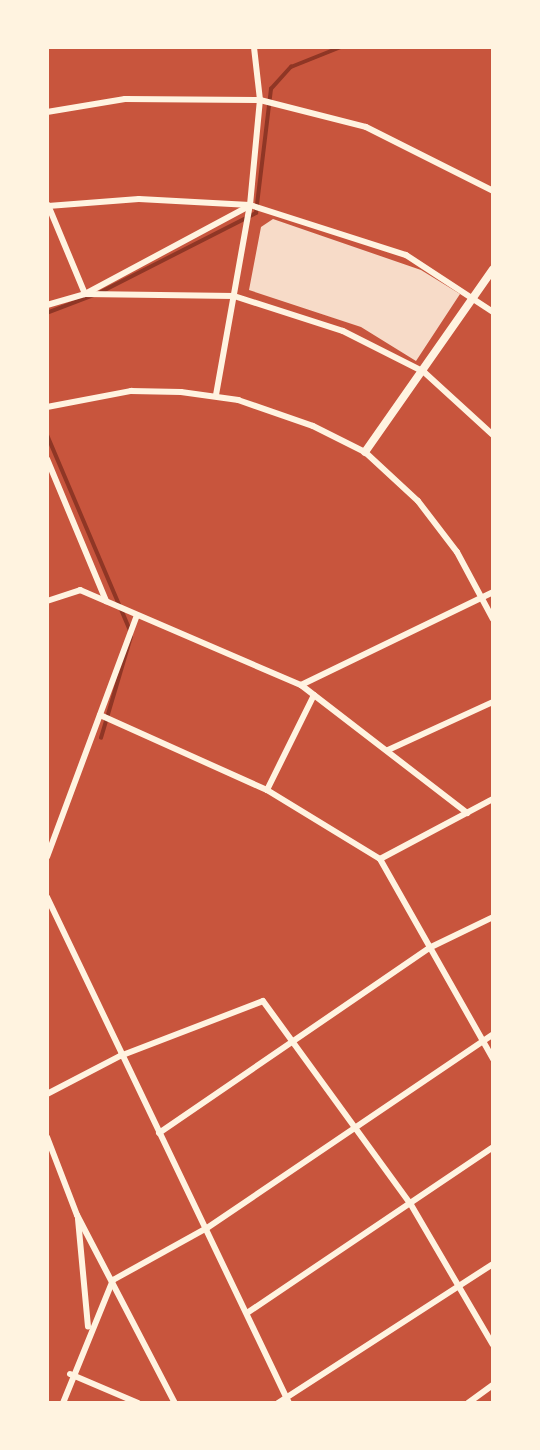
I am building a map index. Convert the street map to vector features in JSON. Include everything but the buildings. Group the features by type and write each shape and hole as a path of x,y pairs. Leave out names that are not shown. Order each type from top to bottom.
{"street":[{"path":"216,395 250,205 260,100 254,47"},
{"path":"47,112 124,99 260,100 366,127 493,191"},
{"path":"85,294 48,205 139,199 250,205 406,255 475,295 493,312"},
{"path":"47,305 85,294 250,205"},
{"path":"365,452 424,372 493,268"},
{"path":"85,294 234,296 343,331 424,372 493,435"},
{"path":"47,407 131,391 216,395 313,426 365,452 418,501 482,596 493,619"},
{"path":"47,459 106,601"},
{"path":"47,601 80,590 301,685 467,813"},
{"path":"301,685 493,592"},
{"path":"47,857 137,615"},
{"path":"267,790 314,695"},
{"path":"388,750 493,702"},
{"path":"100,715 267,790 380,859 493,1059"},
{"path":"380,859 493,799"},
{"path":"47,897 120,1056 207,1228 288,1400"},
{"path":"159,1133 429,948 493,917"},
{"path":"47,1094 120,1056 255,1001 263,1001 294,1038 354,1127 410,1203 493,1345"},
{"path":"63,1403 70,1374 88,1329 113,1280 207,1228 493,1034"},
{"path":"47,1137 78,1216 175,1403"},
{"path":"247,1313 493,1147"},
{"path":"78,1216 88,1329"},
{"path":"278,1403 288,1400 493,1264"},
{"path":"70,1374 138,1403"},
{"path":"468,1403 493,1385"}],"waterway":[{"path":"101,292 256,213 271,89 291,67 341,47"},
{"path":"47,313 94,295"},
{"path":"47,434 130,630"},
{"path":"101,738 131,637"}]}
